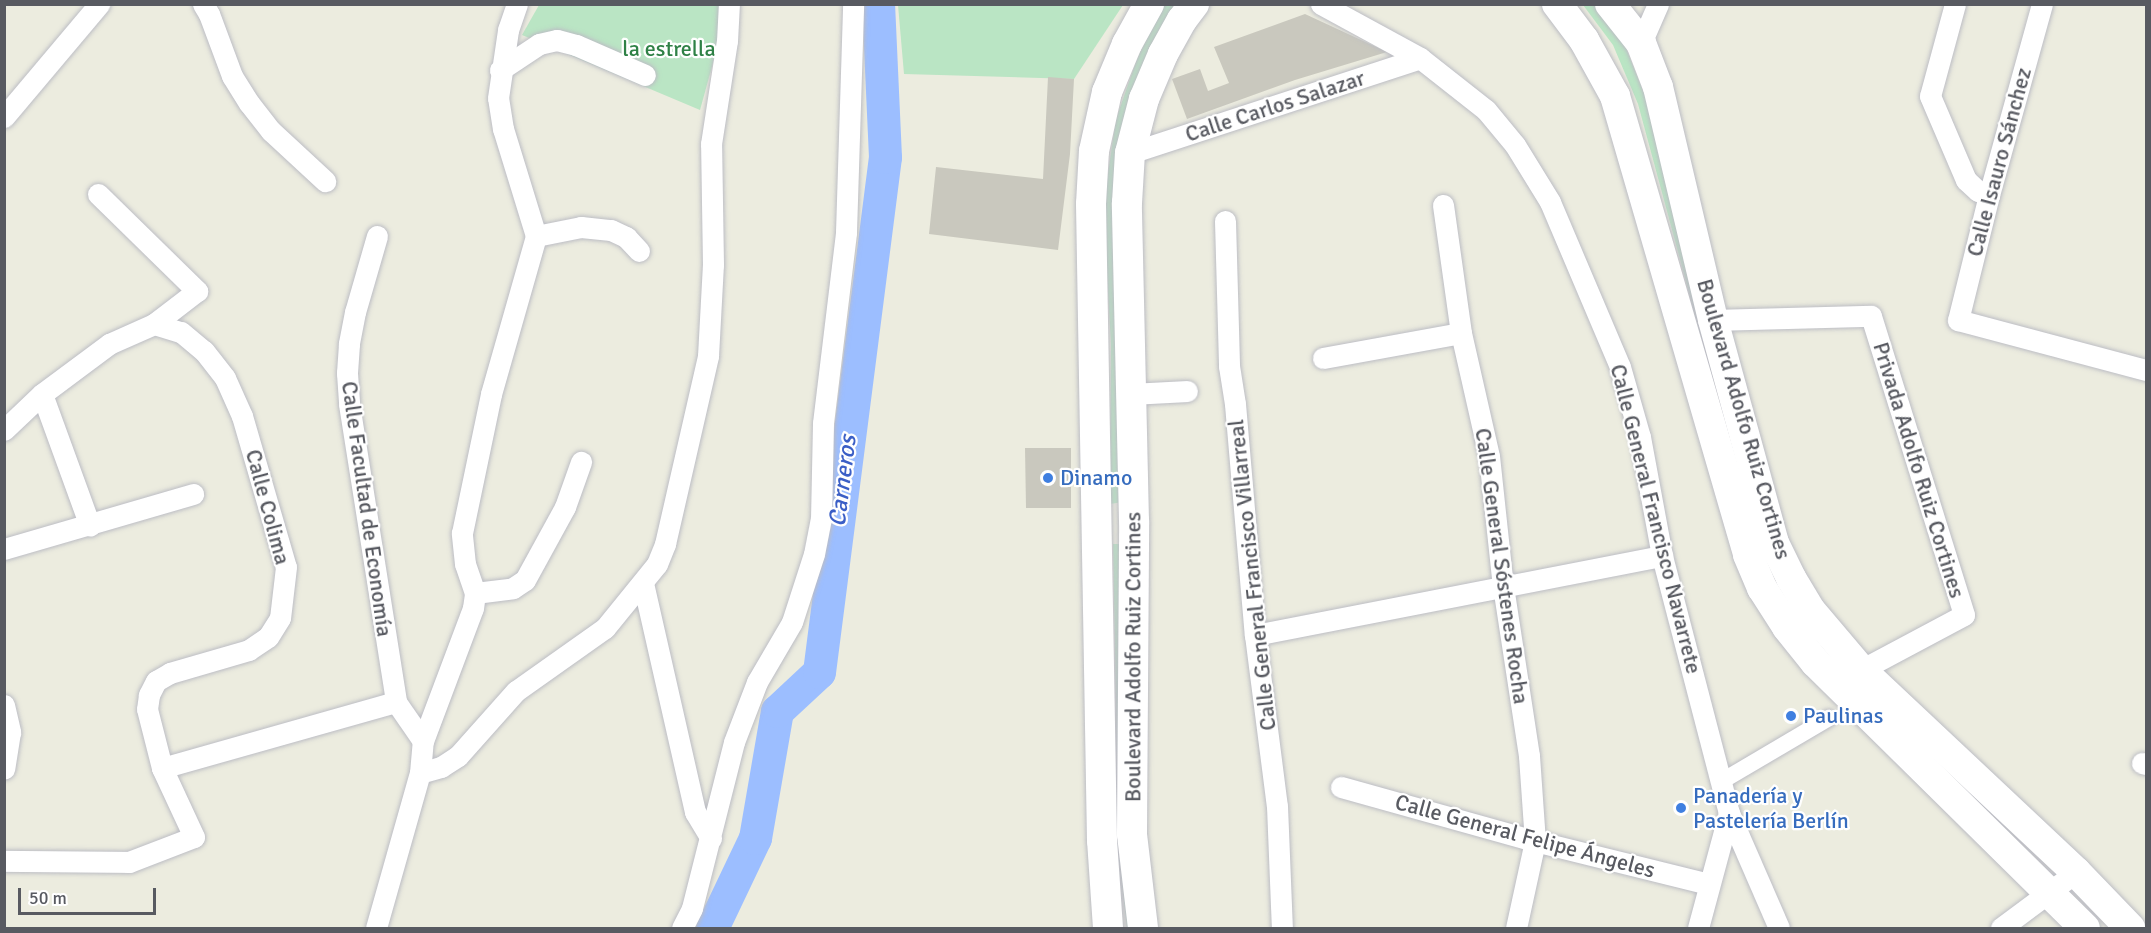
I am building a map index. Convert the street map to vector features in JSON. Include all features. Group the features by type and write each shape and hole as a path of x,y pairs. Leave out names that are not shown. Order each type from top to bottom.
{"main road":[{"name":"Boulevard Adolfo Ruiz Cortines","path":"1108,928 1102,841 1091,204 1094,151 1107,92 1127,44 1149,4"},
{"name":"Boulevard Adolfo Ruiz Cortines","path":"1143,928 1132,834 1134,521 1127,203 1130,153 1144,99 1159,63 1182,20 1194,4"},
{"name":"Boulevard Adolfo Ruiz Cortines","path":"1557,4 1584,40 1615,96 1748,555 1762,588 1787,627 1815,662 2085,928"},
{"name":"Boulevard Adolfo Ruiz Cortines","path":"1610,4 1641,44 1658,87 1713,320 1774,543 1811,611 1861,670 2076,872 2130,928"},
{"path":"1695,375 1726,367"},
{"path":"1095,522 1134,521"}],"street":[{"path":"4,117 99,4"},
{"path":"203,4 232,75 249,103 271,131 325,181"},
{"path":"376,928 420,773 423,741 473,608 475,593 465,564 462,533 490,394 536,236 503,129 498,98 500,70 508,30 517,4"},
{"path":"420,773 441,767 458,756 516,691 605,628 657,564 664,544 708,356 713,265 711,144 728,41 729,4"},
{"path":"682,928 692,908 734,742 757,682 792,622 814,554 821,519 823,423 846,232 853,4"},
{"name":"Calle General Francisco Navarrete","path":"1321,4 1420,58 1486,110 1515,145 1550,202 1620,367 1640,437 1662,556 1729,813 1779,928"},
{"path":"1641,44 1658,4"},
{"path":"1955,4 1930,96 1966,180 1978,191 1989,195"},
{"name":"Calle Isauro Sánchez","path":"2042,4 1989,195 1958,320 2146,370"},
{"path":"500,70 539,44 557,40 576,45 645,75"},
{"name":"Calle Carlos Salazar","path":"1130,153 1420,58"},
{"path":"4,430 42,394 109,344 154,324 197,291 98,194"},
{"name":"Calle General Sóstenes Rocha","path":"1443,205 1461,333 1489,456 1503,586 1529,756 1535,841 1516,928"},
{"name":"Calle General Francisco Villarreal","path":"1225,221 1229,366 1235,404 1255,635 1277,806 1282,928"},
{"path":"536,236 581,227 611,230 626,237 639,251"},
{"name":"Calle Facultad de Economía","path":"377,237 355,312 346,373 349,405 396,702 423,741"},
{"name":"Privada Adolfo Ruiz Cortines","path":"1713,320 1871,316 1964,615 1861,670"},
{"name":"Calle Colima","path":"154,324 181,333 204,351 225,378 242,416 286,567 280,618 268,637 249,650 170,673 156,681 148,694 147,709 162,768"},
{"path":"1323,358 1461,333"},
{"path":"1131,394 1187,391"},
{"path":"42,394 90,526"},
{"path":"475,593 513,588 525,580 565,507 581,462"},
{"path":"4,549 90,526 194,494"},
{"path":"1255,635 1662,556"},
{"path":"643,583 695,812 711,839"},
{"path":"4,861 129,861 194,837 162,768 396,702"},
{"path":"4,705 10,732 4,769"},
{"path":"1722,781 1829,718"},
{"name":"Calle General Felipe Ángeles","path":"1341,787 1535,841 1709,884"},
{"path":"1698,928 1729,813"},
{"path":"2001,928 2076,872"}],"green space":[{"name":"la estrella","path":"539,5 729,5 700,110 522,35"},
{"path":"898,5 1123,5 1074,79 904,74"},
{"path":"1163,5 1178,5 1147,63 1123,502 1110,504 1111,344 1103,207 1116,119 1137,59"},
{"path":"1583,5 1595,5 1622,38 1647,101 1717,356 1707,359 1638,104 1613,45"},
{"path":"1113,544 1124,544 1138,928 1127,928 1119,859"}],"building":[{"path":"1305,14 1387,52 1295,80 1187,119 1172,79 1200,69 1208,91 1229,83 1214,47"},
{"path":"1048,77 1074,79 1070,154 1058,250 929,234 936,167 1043,179"},
{"name":"Dinamo","path":"1025,448 1071,448 1071,508 1026,508"}],"waterway":[{"name":"Carneros","path":"712,928 755,838 777,711 819,672 885,157 878,4"}],"place":[{"name":"Dinamo","path":"1048,478"},
{"name":"Paulinas","path":"1791,716"},
{"name":"Panadería y Pastelería Berlín","path":"1681,808"}]}
